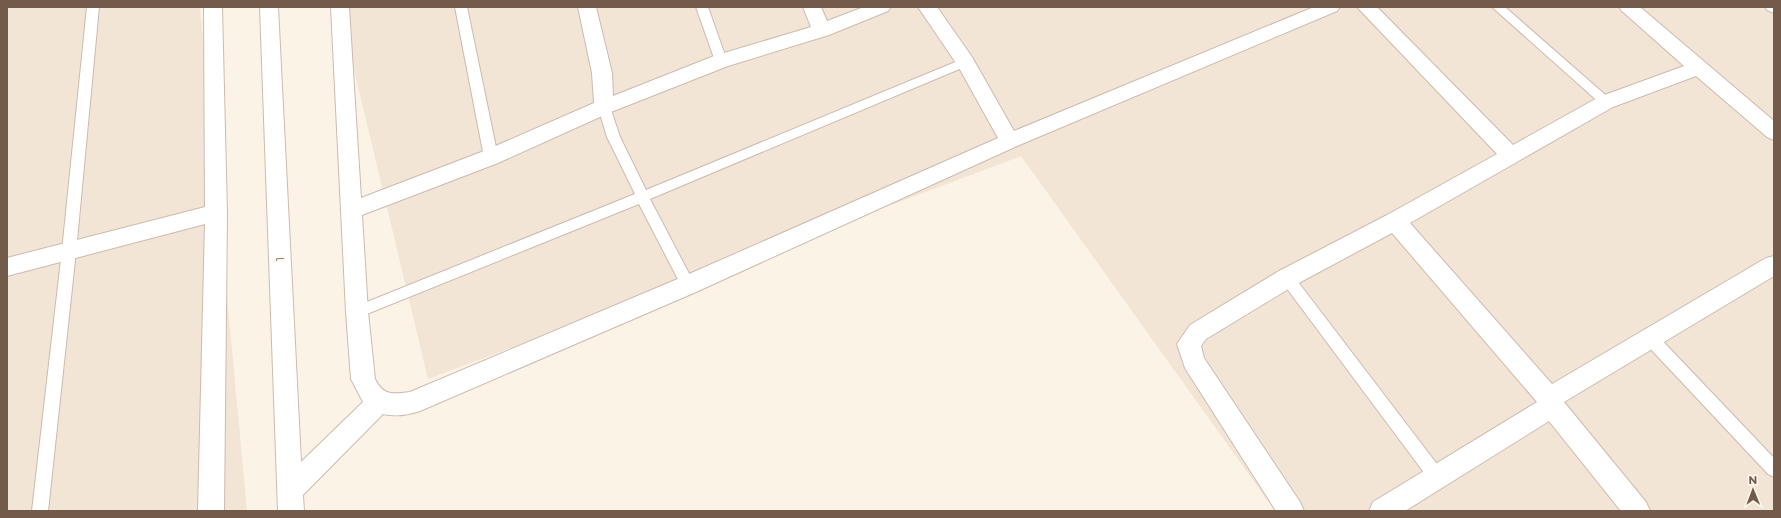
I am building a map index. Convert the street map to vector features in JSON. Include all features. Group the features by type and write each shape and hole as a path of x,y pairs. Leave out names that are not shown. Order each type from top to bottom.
{"street":[{"path":"211,511 216,213 213,7"},
{"name":"1","path":"269,7 291,500"},
{"path":"340,7 357,312 364,379 369,392 379,402 393,405 411,403 688,285 1010,141 1331,7"},
{"path":"587,7 602,73 604,107"},
{"path":"812,7 822,30"},
{"path":"352,210 491,157 604,107 721,61 822,30 882,7"},
{"path":"927,7 965,62 1010,141"},
{"path":"1366,7 1511,156"},
{"path":"1628,7 1774,132"},
{"path":"1291,511 1193,361 1189,344 1198,332 1287,278 1395,221 1606,102 1699,68"},
{"path":"7,267 216,213"},
{"path":"1395,221 1550,402 1637,511"},
{"path":"1382,511 1437,477 1650,338 1769,275"},
{"path":"291,500 379,402"}],"lane":[{"path":"40,511 69,251 93,7"},
{"path":"461,7 491,157"},
{"path":"702,7 721,61"},
{"path":"1498,7 1606,102"},
{"path":"357,312 642,197 965,62"},
{"path":"604,107 606,121 642,197 688,285"},
{"path":"1287,278 1437,477"},
{"path":"1650,338 1774,469"}],"shaded area":[{"path":"7,7 200,7 247,511 7,511"},
{"path":"339,7 1774,7 1774,511 1275,511 1021,156 428,379"}]}
